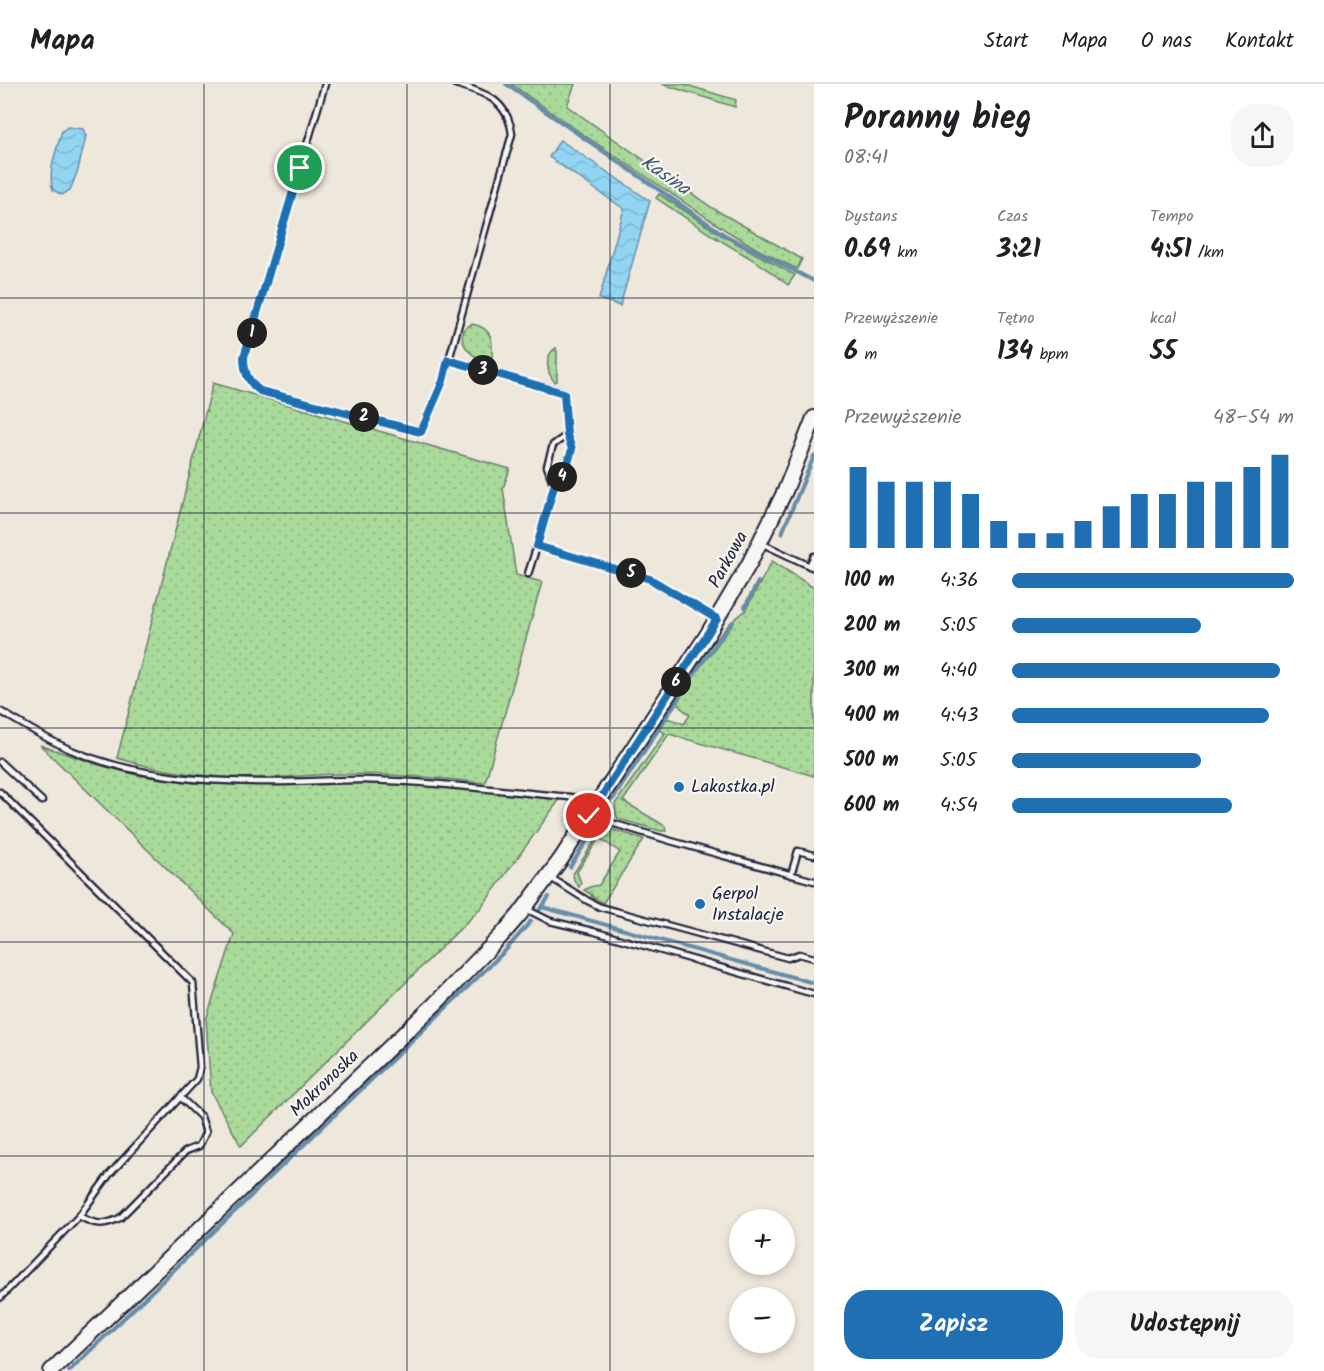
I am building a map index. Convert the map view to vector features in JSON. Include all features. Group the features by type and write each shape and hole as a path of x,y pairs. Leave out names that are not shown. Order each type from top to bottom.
{"main road":[{"name":"Parkowa","path":"594,808 717,619 761,543 813,426"},
{"name":"Mokronoska","path":"51,1371 435,1004 494,943 549,876 594,808"}],"lane":[{"path":"325,84 244,357 244,368 252,385 260,391 421,432 443,381 512,134 511,124 505,110 493,99 476,90 455,84"},
{"path":"448,360 564,393 567,435 572,449 565,474 554,486 528,574"},
{"path":"554,486 547,466 553,446 567,435"},
{"path":"761,543 812,567 814,556"},
{"path":"537,546 650,579 717,619"},
{"path":"0,711 36,733 72,750 105,762 173,777 216,781 393,781 581,798 594,808 671,841 814,881"},
{"path":"0,762 42,801"},
{"path":"0,792 193,983 199,1056 197,1079 109,1174 79,1216 0,1298"},
{"path":"791,875 798,851 814,855"},
{"path":"549,876 600,907 788,958 799,954 814,958"},
{"path":"525,908 550,921 814,994"},
{"path":"79,1216 92,1223 108,1223 120,1218 186,1151 199,1146 206,1131 201,1118 180,1097"}],"green space":[{"path":"511,84 575,84 567,106 714,209 802,259 797,269 727,231"},
{"path":"662,84 683,84 736,100 735,107"},
{"path":"659,194 723,236 795,275 788,285 760,264 656,198"},
{"path":"472,324 488,332 492,341 492,360 482,360 476,357 466,347 463,334 465,329"},
{"path":"556,348 557,381 555,382 548,369 548,359"},
{"path":"213,383 510,469 503,488 516,575 542,582 485,783 365,774 221,777 168,770 117,758"},
{"path":"772,561 814,588 814,776 669,734 623,801 665,826 666,831 618,819 615,804 665,733 655,728 666,719 684,724 690,715 679,706 678,698 681,688 701,657 730,623 745,611"},
{"path":"40,745 137,775 193,783 240,785 327,781 405,783 560,799 481,908 241,1146 211,1092 206,1020 234,934"},
{"path":"604,827 644,839 603,903 584,890 599,885 620,852 599,838 577,872 581,883 579,887 573,874"}],"water":[{"path":"68,127 83,129 86,136 78,170 70,190 62,195 53,190 51,176 53,160 62,131"},
{"path":"560,140 650,201 620,306 599,299 624,209 549,157"}],"waterway":[{"name":"Kasina","path":"506,84 723,234 814,281"},
{"path":"782,533 814,456"},
{"path":"745,607 758,582"},
{"path":"613,799 699,667 733,622"},
{"path":"570,867 590,836"},
{"path":"542,907 549,897"},
{"path":"540,909 542,907 814,983"},
{"path":"69,1371 505,951 531,921"}],"place":[{"name":"Lakostka.pl","path":"679,787"},
{"name":"Gerpol Instalacje","path":"700,904"}],"route":[{"path":"300,168 244,357 244,368 252,385 260,391 421,432 443,381 448,360 564,393 567,435 572,449 565,474 554,486 537,546 650,579 717,619 589,816"}]}
